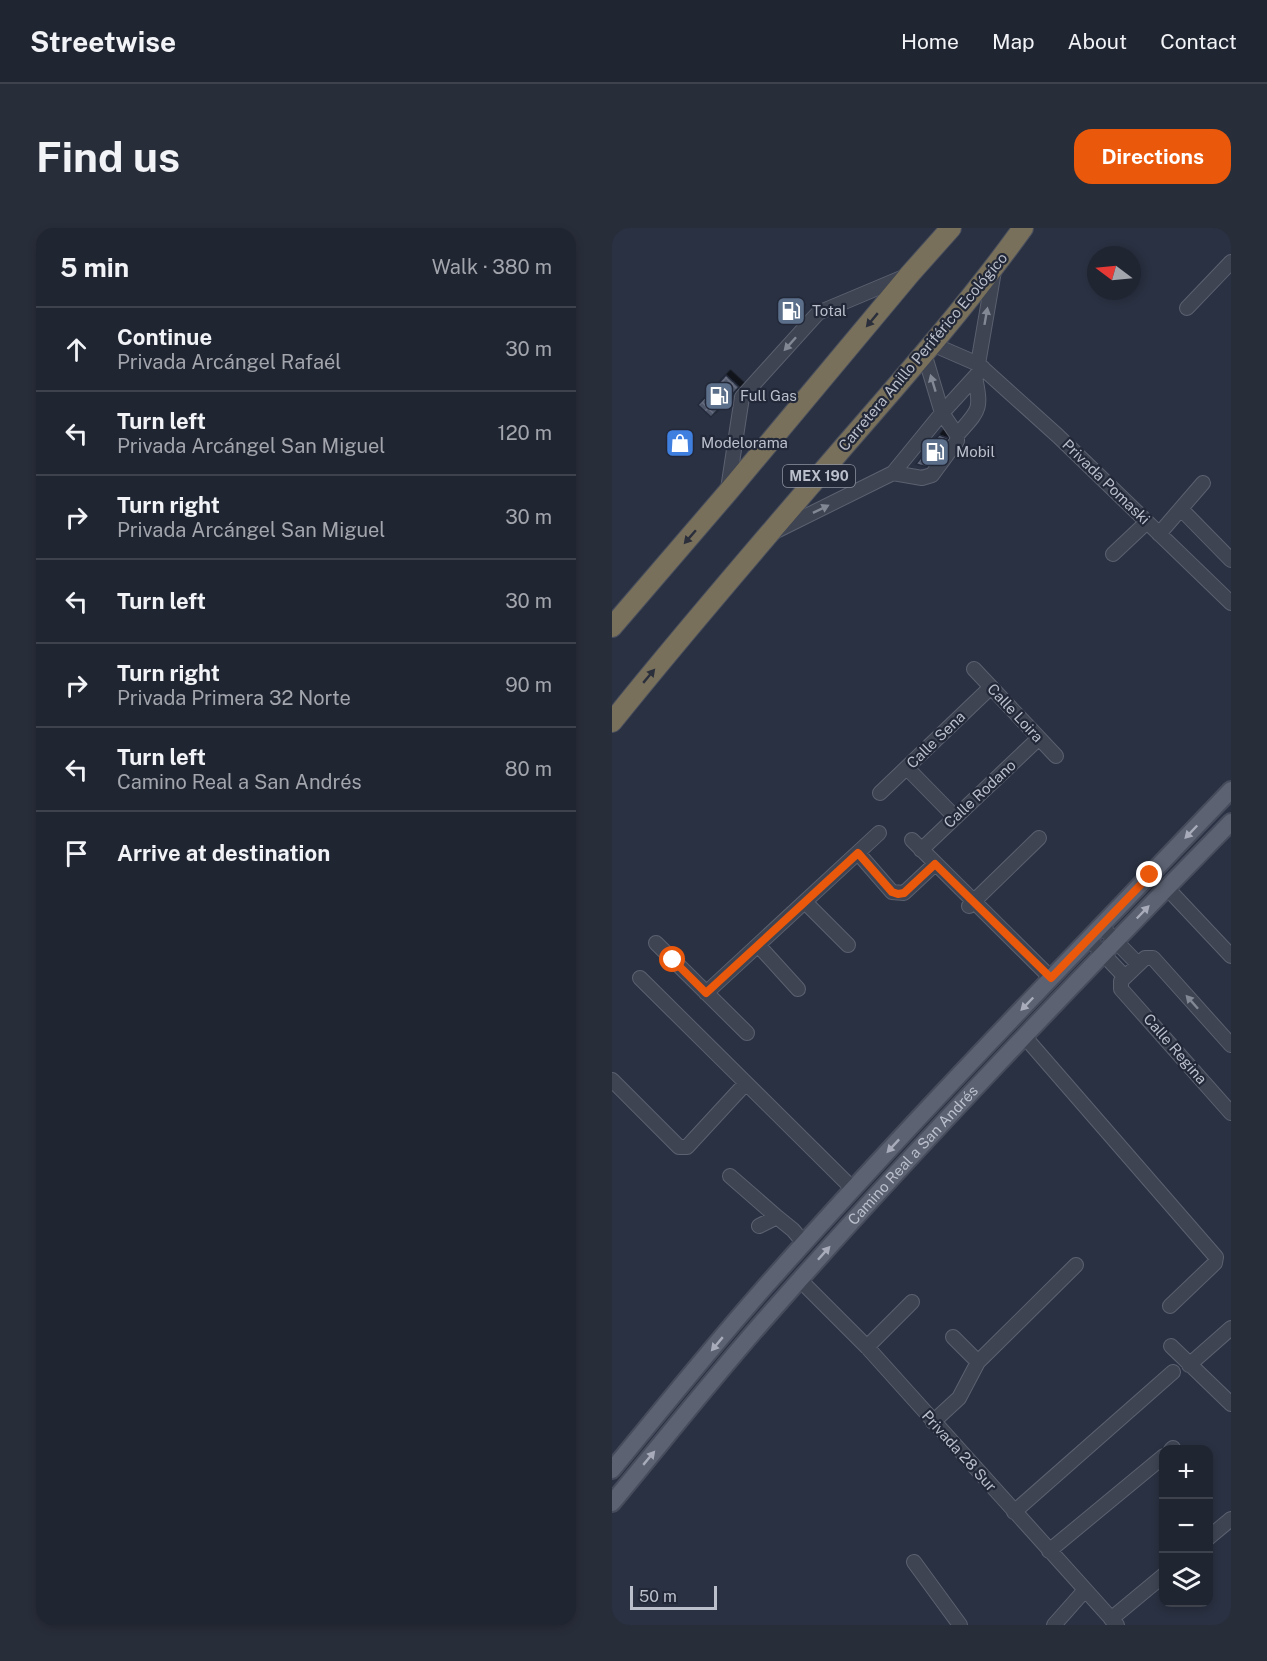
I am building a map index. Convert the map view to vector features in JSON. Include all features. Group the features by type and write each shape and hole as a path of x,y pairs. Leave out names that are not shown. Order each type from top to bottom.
{"highway":[{"path":"612,627 951,228"},
{"name":"Carretera Anillo Periférico Ecológico","path":"612,722 700,614 928,348 994,268 1023,228"}],"main road":[{"name":"Camino Real a San Andrés","path":"613,1466 754,1299 853,1189 1231,790"},
{"name":"Camino Real a San Andrés","path":"612,1503 770,1312 914,1152 1231,822"},
{"path":"754,1299 770,1312"}],"street":[{"path":"1187,308 1231,262"},
{"path":"957,435 978,412 978,370 994,268"},
{"path":"728,492 742,398 818,313 910,274"},
{"path":"893,473 922,478 932,475 957,441 957,435 942,413 928,348"},
{"name":"Privada Pomaski","path":"928,348 978,370 1058,436 1231,603"},
{"path":"768,535 893,473 978,370"},
{"path":"1159,534 1203,483"},
{"path":"1181,509 1231,560"},
{"path":"1113,554 1147,522"},
{"name":"Calle Loira","path":"974,669 1056,756"},
{"name":"Calle Sena","path":"880,793 991,687"},
{"name":"Calle Rodano","path":"935,864 916,845 955,817 1039,738"},
{"path":"907,768 955,817"},
{"path":"706,993 879,833"},
{"path":"971,904 1039,838"},
{"path":"858,853 892,892 898,894 904,893 935,864 952,882 956,893 971,904 1048,981"},
{"path":"1167,888 1231,956"},
{"path":"805,902 848,945"},
{"path":"1101,926 1115,941 1144,960"},
{"name":"Calle Regina","path":"1089,939 1123,981 1121,989 1231,1113"},
{"path":"656,943 747,1033"},
{"path":"758,945 798,989"},
{"path":"1123,981 1144,960 1153,958 1231,1045"},
{"path":"640,978 853,1189"},
{"path":"1024,1036 1216,1257 1215,1263 1170,1306"},
{"path":"612,1080 679,1147 683,1148 687,1147 746,1083"},
{"path":"730,1176 793,1230 804,1243"},
{"path":"759,1226 777,1217"},
{"path":"933,1422 958,1398 978,1362 1076,1265"},
{"name":"Privada 28 Sur","path":"800,1280 867,1347 1114,1622"},
{"path":"867,1347 912,1302"},
{"path":"1189,1365 1231,1328"},
{"path":"953,1337 978,1362"},
{"path":"1171,1347 1231,1404"},
{"path":"1014,1512 1173,1372"},
{"path":"1049,1551 1159,1459"},
{"path":"1213,1535 1231,1519"},
{"path":"914,1562 960,1625"},
{"path":"1114,1622 1159,1580"},
{"path":"1054,1625 1085,1590"}],"building":[{"name":"Total","path":"794,302 800,309 788,320 782,314"},
{"name":"Full Gas","path":"726,375 739,387 711,417 698,405"},
{"name":"Mobil","path":"939,435 948,438 927,467 916,464"}],"place":[{"name":"Total","path":"791,311"},
{"name":"Full Gas","path":"719,396"},
{"name":"Modelorama","path":"680,443"},
{"name":"Mobil","path":"935,452"}],"route":[{"path":"673,960 706,993 858,853 892,892 898,894 904,893 935,864 1051,978 1150,875"}]}
